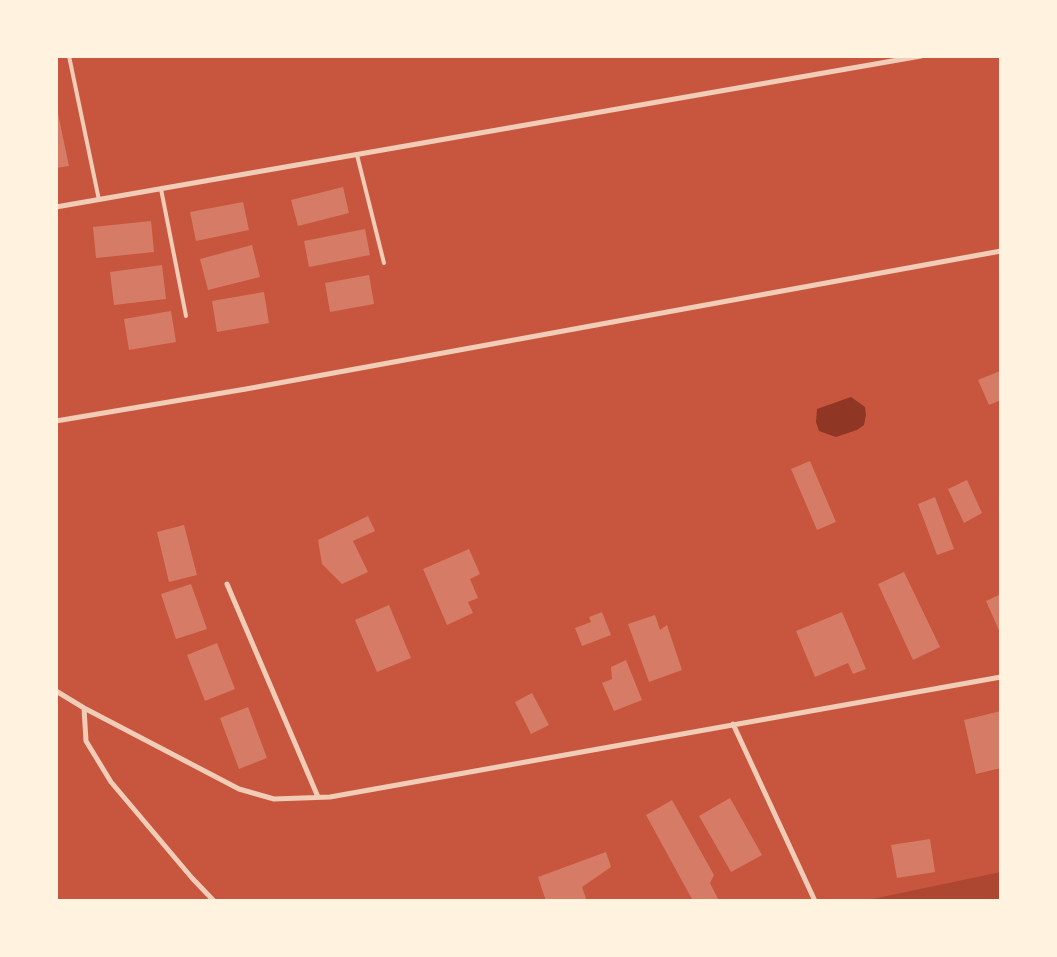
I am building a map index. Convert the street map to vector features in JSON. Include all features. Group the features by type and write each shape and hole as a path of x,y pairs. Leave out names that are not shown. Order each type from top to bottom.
{"street":[{"path":"56,207 921,56"},
{"path":"56,421 256,387 1001,251"},
{"path":"227,584 318,797"},
{"path":"56,691 84,708 239,789 274,799 330,797 1001,677"},
{"path":"84,708 86,741 111,782 192,878 214,901"},
{"path":"733,724 814,901"}],"lane":[{"path":"68,56 99,200"},
{"path":"357,155 384,263"},
{"path":"161,189 186,316"}],"shaded area":[{"path":"851,397 865,407 864,425 857,430 836,437 819,431 816,422 817,409"},
{"path":"1001,872 1001,901 863,901"}],"building":[{"path":"56,110 69,166 56,168"},
{"path":"343,187 349,213 298,226 291,200"},
{"path":"243,202 249,230 196,241 190,212"},
{"path":"151,221 154,252 96,258 93,227"},
{"path":"365,229 370,255 309,267 304,241"},
{"path":"252,245 260,277 208,290 200,259"},
{"path":"162,265 166,299 114,305 110,272"},
{"path":"369,275 374,304 330,312 325,283"},
{"path":"264,292 269,323 217,332 212,301"},
{"path":"171,311 176,342 129,350 124,319"},
{"path":"1000,371 1001,400 989,405 978,380"},
{"path":"810,461 836,522 817,530 791,469"},
{"path":"967,480 982,513 964,523 948,489"},
{"path":"935,497 954,549 937,555 918,504"},
{"path":"368,516 375,531 353,541 368,572 342,584 322,564 318,540"},
{"path":"184,525 197,575 169,582 157,532"},
{"path":"469,549 480,574 470,579 478,598 468,602 473,613 447,625 423,569"},
{"path":"904,572 940,647 913,660 878,584"},
{"path":"191,584 207,629 176,639 161,594"},
{"path":"1001,594 1001,635 986,601"},
{"path":"389,605 411,658 377,672 355,620"},
{"path":"602,612 611,635 582,646 575,628 591,622 589,617"},
{"path":"842,612 866,669 853,674 848,663 815,677 796,631"},
{"path":"655,615 660,630 667,625 682,670 649,682 628,624"},
{"path":"217,643 235,689 205,701 187,655"},
{"path":"626,660 642,700 614,711 602,683 612,679 611,667"},
{"path":"532,693 549,725 531,734 515,702"},
{"path":"248,707 267,758 239,769 220,718"},
{"path":"1001,711 1001,768 976,774 964,720"},
{"path":"730,798 762,855 731,872 699,816"},
{"path":"672,800 714,875 710,883 719,901 693,901 646,815"},
{"path":"930,839 935,872 897,878 891,845"},
{"path":"606,852 611,867 582,887 587,901 546,901 538,877"}]}
